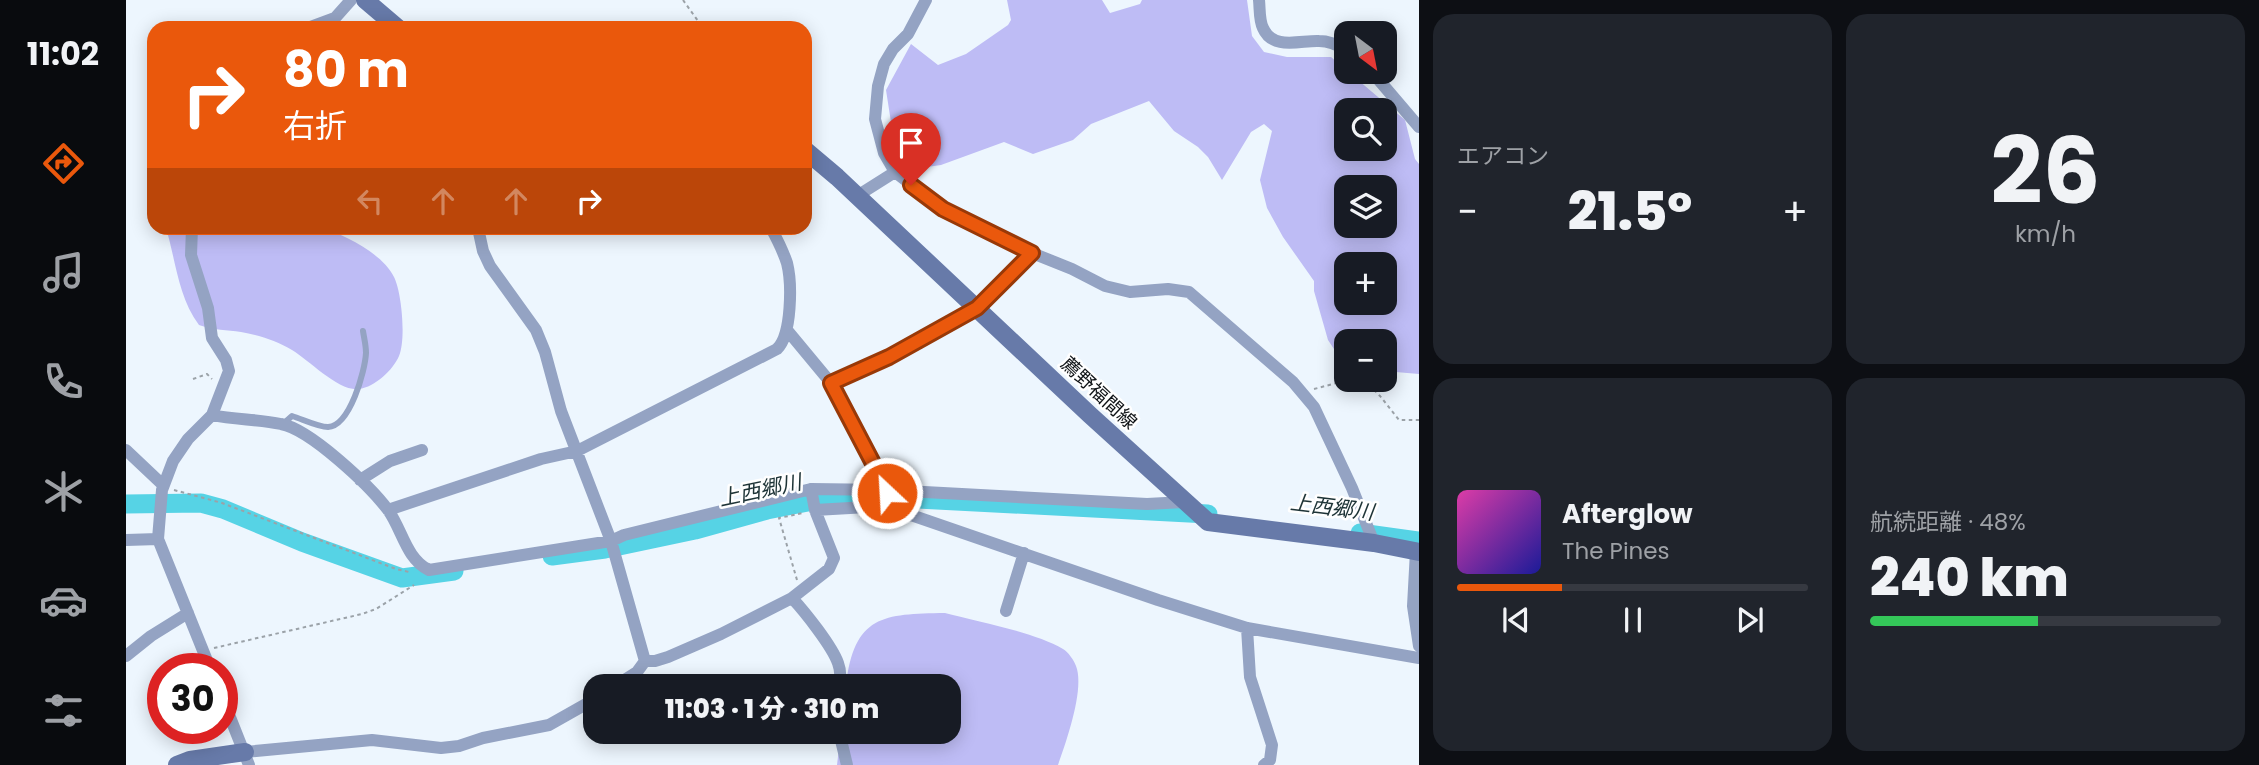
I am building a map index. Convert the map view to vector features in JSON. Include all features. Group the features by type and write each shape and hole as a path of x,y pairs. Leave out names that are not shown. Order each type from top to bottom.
{"main road":[{"path":"365,0 390,21"},
{"name":"薦野福間線","path":"812,156 1208,522 1373,538 1417,551"},
{"path":"177,765 190,760 247,758"}],"street":[{"path":"327,21 335,18 351,0"},
{"path":"926,0 908,34 893,49 884,64 878,86 874,119 884,153 895,172 943,209 1105,286 1130,292 1168,289 1189,292 1303,392 1314,407 1373,538"},
{"path":"1259,0 1262,27 1269,38 1283,43 1321,40 1334,43"},
{"path":"1382,84 1419,127"},
{"path":"857,196 895,172"},
{"path":"192,235 191,255 208,308 212,338 226,360 229,371 212,415 188,439 173,461 163,487 158,539 204,653"},
{"path":"480,235 490,266 536,330 545,352 561,411 611,541 645,661"},
{"path":"388,510 541,459 577,451 777,349 782,345 788,330 788,266 774,235"},
{"path":"831,383 889,357 977,308 1032,253"},
{"path":"788,330 831,383 886,498"},
{"path":"212,415 283,424 308,435 360,480 388,510 418,565 429,570 611,541 624,535 813,500 886,498 1147,504 1192,509"},
{"path":"126,450 163,487"},
{"path":"360,480 390,461 422,450"},
{"path":"813,500 886,498 1024,553 1247,628 1419,658"},
{"path":"645,661 655,662 697,645 796,595 829,569 834,558 813,500"},
{"path":"126,540 158,539"},
{"path":"1417,551 1413,606 1419,646"},
{"path":"1006,611 1024,553"},
{"path":"796,595 838,662 841,674"},
{"path":"126,656 151,636 188,613"},
{"path":"1247,628 1250,677 1272,745 1270,760 1264,765"},
{"path":"634,674 645,661"},
{"path":"238,736 247,758 372,740 441,748 550,725 583,706"},
{"path":"842,744 847,765"}],"lane":[{"path":"283,424 292,416 326,428 336,426 345,417 364,368 366,351 363,331"}],"path":[{"path":"683,0 698,21"},
{"path":"193,379 207,374 214,381 218,380 222,390"},
{"path":"1303,392 1334,384"},
{"path":"1376,392 1399,420 1419,420"},
{"path":"163,487 222,503 396,569 406,572 429,570"},
{"path":"796,595 779,518 813,500"},
{"path":"206,653 362,614 376,609 414,585"}],"shaded area":[{"path":"1007,0 1102,0 1110,13 1140,4 1142,0 1247,0 1252,36 1264,52 1287,57 1331,57 1334,60 1334,84 1363,84 1379,98 1334,98 1334,161 1397,161 1397,113 1405,120 1415,159 1419,164 1419,374 1397,372 1397,329 1334,329 1334,349 1328,340 1314,291 1314,281 1283,237 1267,208 1260,180 1272,131 1264,124 1251,132 1222,180 1208,157 1174,131 1149,101 1091,124 1073,140 1033,154 1004,142 941,165 927,167 895,148 886,90 911,44 938,65 966,54 1008,25 1011,20"},
{"path":"168,235 341,235 381,260 394,277 401,305 401,349 396,361 383,377 365,388 351,389 333,381 292,350 274,341 247,333 199,325 182,291"},
{"path":"945,613 1037,637 1063,649 1071,656 1076,666 1078,688 1073,716 1058,765 837,765 840,744 961,744 961,674 848,674 856,645 864,632 875,623 904,615"}],"waterway":[{"name":"上西郷川","path":"552,556 605,549 828,498 898,498 1208,514"},
{"name":"上西郷川","path":"126,504 201,503 402,578 454,571"},
{"name":"上西郷川","path":"1360,533 1419,541"}],"route":[{"path":"887,493 831,383 889,357 977,308 1032,253 943,209 911,185"}]}
